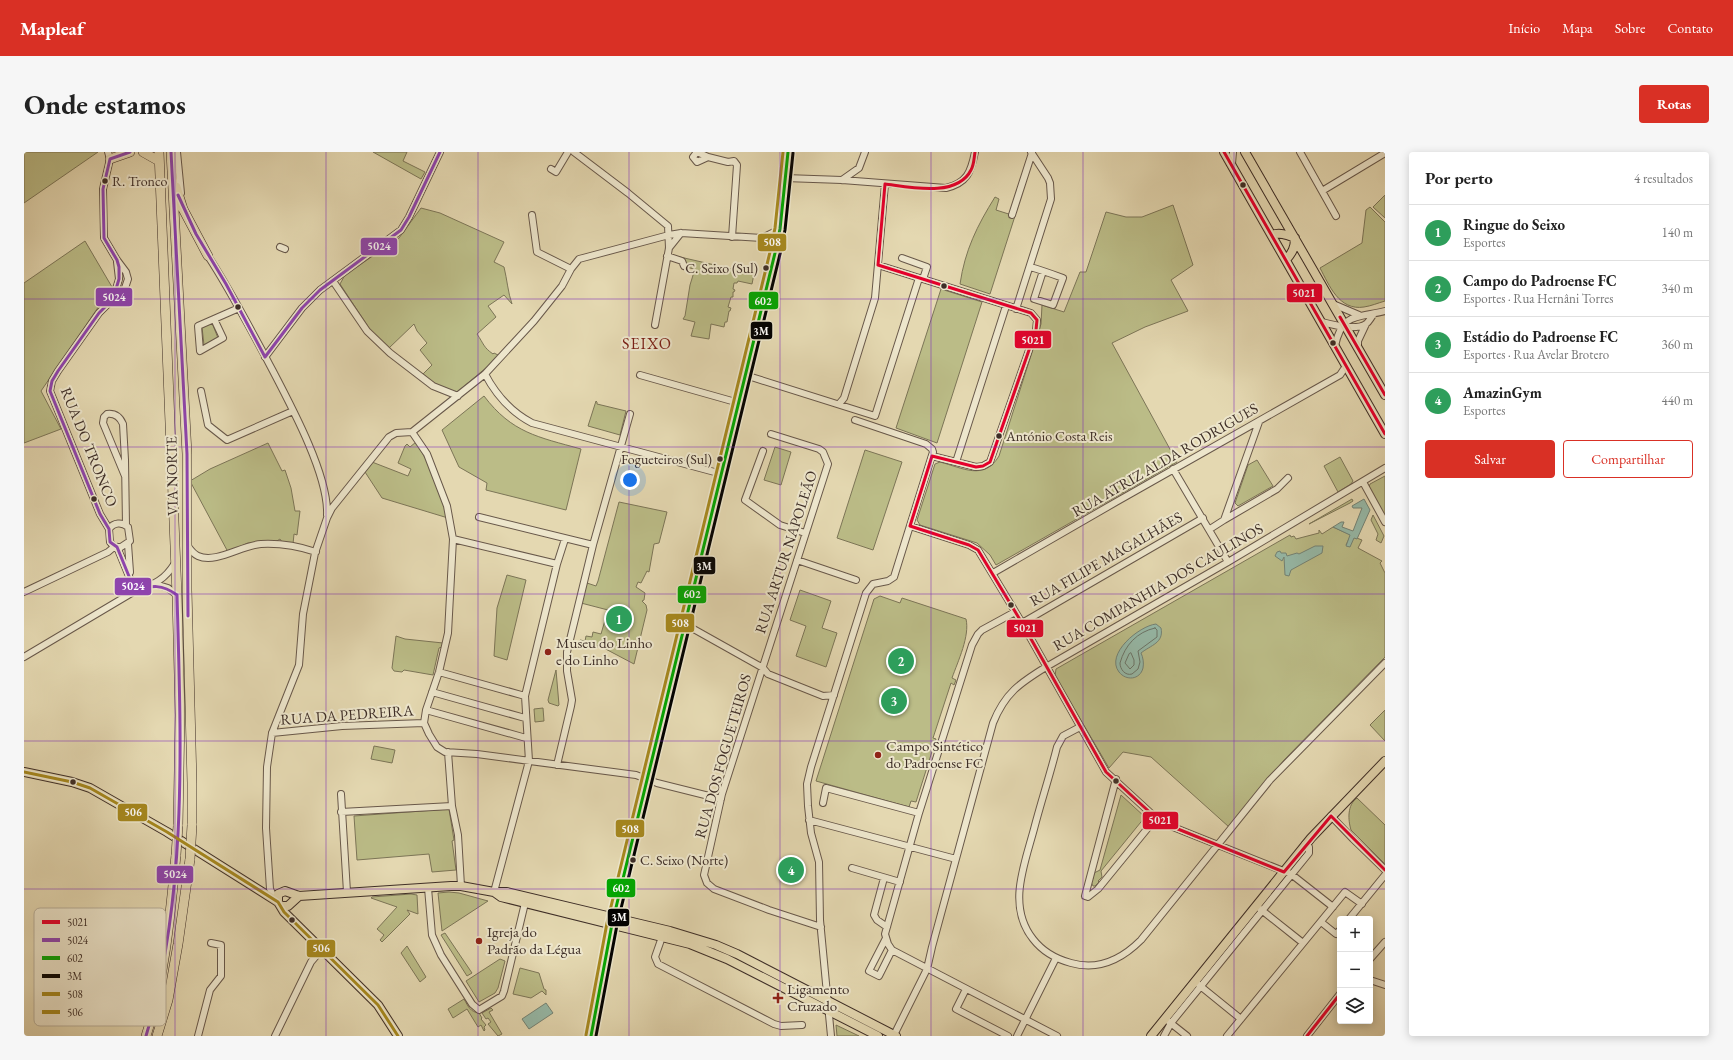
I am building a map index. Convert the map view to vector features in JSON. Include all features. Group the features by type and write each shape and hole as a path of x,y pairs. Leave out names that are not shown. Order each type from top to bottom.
{"highway":[{"path":"109,156 130,152"},
{"path":"143,152 159,157"},
{"path":"171,152 177,192 183,209 208,256"},
{"name":"VIA NORTE","path":"166,1007 189,874 192,825 187,454 171,152"},
{"name":"VIA NORTE","path":"159,157 177,595 180,715 178,826 166,952"},
{"name":"VIA NORTE","path":"146,1036 149,1026"},
{"name":"VIA NORTE","path":"157,1036 160,1026"}],"main road":[{"path":"591,1036 613,921 775,253 780,229 788,152"},
{"path":"1224,152 1385,434"},
{"path":"1245,152 1385,395"},
{"path":"1272,235 1277,233 1295,238"},
{"path":"1286,260 1292,253 1295,246 1295,238"},
{"path":"1151,1036 1168,1021 1260,908 1288,873 1308,841 1385,761"},
{"path":"24,772 72,782 90,788 167,832 275,898 286,907 299,896"},
{"path":"275,898 283,891 299,896 461,886 494,892 507,892 690,944 727,959 878,1036"},
{"path":"494,892 501,897 525,903 670,931 716,945 737,954 895,1036"},
{"path":"288,914 292,897 290,893"},
{"path":"275,898 288,914 322,949 378,1004 398,1036"}],"street":[{"path":"177,152 183,209"},
{"path":"265,357 302,308 320,290 401,230 409,217 440,152"},
{"path":"551,169 556,172 568,152"},
{"path":"574,152 667,224 669,248 655,325"},
{"path":"842,180 859,168 866,152"},
{"path":"785,178 842,180 946,188 960,184 967,176 973,164 975,152"},
{"path":"1012,215 1031,152"},
{"path":"1016,309 1052,194 1048,178 1031,152"},
{"path":"1232,166 1233,152"},
{"path":"1303,153 1336,216"},
{"path":"1322,191 1384,153"},
{"name":"RUA DO TRONCO","path":"109,156 103,189 104,238 117,260 119,267 119,279 113,299 90,326 58,371 50,387 53,399 100,514 109,529 110,542 116,547 130,576 135,591"},
{"path":"708,157 728,162 734,161 737,165 732,237"},
{"path":"859,168 865,182"},
{"path":"839,404 844,398 875,298 885,184"},
{"path":"532,215 537,252 571,269"},
{"path":"762,238 780,229"},
{"path":"275,898 270,889 266,828 267,767 272,733 299,665 303,614 316,552 327,518 339,498 389,437 396,433 412,432 485,374 534,321 562,286 576,262 587,256 668,234 762,238 769,242 775,253"},
{"path":"669,248 681,234"},
{"path":"208,256 239,308 293,411 316,464 327,498 327,518"},
{"path":"667,256 682,261 684,266"},
{"path":"745,375 875,416 921,278 927,267 902,258"},
{"path":"878,265 1016,309 1034,316 1037,320 1037,326 992,460 986,465 976,467 932,456"},
{"path":"1030,267 1043,271 1063,278 1054,306 1034,299 1043,271"},
{"path":"333,281 367,332 390,353 433,386 458,396"},
{"path":"1333,304 1359,315"},
{"path":"956,462 1006,306"},
{"path":"214,319 223,338 200,351 198,326 239,308"},
{"path":"1335,346 1339,331 1348,321 1359,315 1374,314 1385,311"},
{"path":"1358,348 1361,335 1366,324 1374,314"},
{"path":"1322,322 1336,326 1352,327 1366,324"},
{"name":"RUA ATRIZ ALDA RODRIGUES","path":"993,574 1173,469 1340,375 1346,366"},
{"path":"485,374 493,389 511,410 526,420 543,426 722,474"},
{"path":"640,375 739,404"},
{"path":"201,391 208,425 227,440 293,411"},
{"path":"125,476 103,423 104,417 107,414 116,415 121,419 123,424 125,476 126,525"},
{"path":"557,765 572,700 567,671 567,652 593,545 630,414"},
{"path":"831,1036 821,927 819,862 809,820 807,800 808,780 867,592 875,583 888,581 894,577 932,456 932,449 926,444 855,420"},
{"path":"1224,520 1258,422"},
{"path":"412,432 427,454 448,506 453,539 448,633 439,672 426,710 424,723 437,747 442,751 448,752 477,754 636,775 721,799"},
{"name":"RUA ARTUR NAPOLEÃO","path":"763,668 828,464 823,452 819,449 771,434"},
{"path":"763,451 746,500 780,525 805,533"},
{"name":"RUA COMPANHIA DOS CAULINOS","path":"895,1036 928,969 932,946 996,716 1007,696 1013,689 1046,667 1228,562 1385,468"},
{"path":"1173,469 1210,529 1228,562"},
{"path":"1210,529 1277,489 1288,478"},
{"path":"1363,482 1385,522"},
{"path":"327,498 339,498"},
{"path":"479,516 593,545"},
{"name":"RUA FILIPE MAGALHÃES","path":"1022,623 1203,518"},
{"name":"RUA DO TRONCO","path":"109,529 114,524 126,525 128,527 130,533 130,541 128,544 130,576"},
{"path":"910,526 976,548 1022,623 1106,772 1156,818 1168,825 1288,873 1333,907"},
{"path":"453,539 557,564"},
{"path":"494,892 529,761 526,738 525,696 557,564 565,539"},
{"path":"24,592 116,547 128,544"},
{"path":"189,547 196,554 204,557 222,555 249,546 261,544 284,544 316,552"},
{"path":"797,560 856,580"},
{"path":"24,657 135,591 155,584 163,579 175,563"},
{"path":"155,584 168,588 177,595"},
{"path":"892,950 879,976 869,971 886,938 887,928 919,813 975,638 982,630 1015,612"},
{"path":"684,626 690,627 763,668 768,674 823,696 834,695"},
{"path":"1080,727 1063,736 1056,747 1019,888 1019,907 1025,928 1041,948 1056,958 1079,965 1094,966 1103,965 1122,957 1142,940 1270,780 1385,663"},
{"name":"RUA DOS FOGUETEIROS","path":"763,668 721,799 704,875 708,883 714,889 769,910 821,927"},
{"path":"439,672 525,696"},
{"path":"432,692 526,718"},
{"path":"823,696 829,713"},
{"path":"426,710 526,738"},
{"name":"RUA DA PEDREIRA","path":"272,733 342,726 424,723"},
{"path":"448,752 452,806 458,835 461,886"},
{"path":"1116,780 1085,896 1088,897 1098,889 1156,818"},
{"path":"823,803 826,788 919,813"},
{"path":"341,794 347,892"},
{"path":"341,812 452,806"},
{"path":"1331,816 1385,870"},
{"path":"809,820 956,858"},
{"path":"852,868 900,882"},
{"path":"1352,916 1385,875"},
{"path":"884,878 874,915 877,920 887,928"},
{"path":"428,888 432,935 441,955 472,1004 479,1010 502,996 525,903"},
{"path":"1227,1036 1345,892 1362,904"},
{"path":"1260,908 1303,944"},
{"path":"1321,922 1336,934 1337,933"},
{"path":"662,937 655,957 658,964 774,1024 781,1026 802,1025"},
{"path":"886,938 889,947 892,950 1057,1036"},
{"path":"198,1036 210,990 221,976 221,945 211,942"},
{"path":"1373,956 1385,942"},
{"path":"276,1036 311,962 322,949"},
{"path":"1017,1036 1056,958"},
{"path":"1373,981 1385,985"},
{"path":"1198,984 1241,1019"},
{"path":"966,989 956,1009 1008,1036"},
{"path":"1307,1036 1337,998"},
{"path":"1164,1036 1168,1021 1187,1036"}],"green space":[{"path":"24,152 98,152 24,203"},
{"path":"373,152 407,152 403,161 425,172 421,179"},
{"path":"1385,195 1385,218 1373,207"},
{"path":"995,197 999,199 996,210 1015,216 990,294 960,284 965,260 973,239"},
{"path":"1173,205 1193,265 1171,280 1188,311 1145,327 1112,343 1177,462 996,565 990,555 977,543 920,525 917,520 935,464 940,462 972,471 980,470 993,464 999,456 1041,324 1042,305 1064,312 1080,272 1086,272 1106,212 1126,217 1142,217"},
{"path":"1370,207 1385,222 1385,301 1367,307 1355,307 1341,301 1331,289 1320,268 1362,243 1366,210"},
{"path":"421,208 440,213 504,242 494,262 504,267 512,304 504,295 488,306 496,317 477,334 487,349 493,354 494,353 500,356 456,393 438,385 423,374 432,365 420,350 427,343 417,331 414,324 389,348 371,331 340,284 345,275 399,238"},
{"path":"85,241 112,287 41,391 61,429 24,443 24,283"},
{"path":"680,257 754,274 752,284 738,281 737,283 734,283 733,289 735,290 728,307 731,308 727,322 725,322 724,327 711,324 709,339 691,336 695,322 683,319 685,316 694,269 686,267 679,259"},
{"path":"941,289 982,302 937,443 896,428"},
{"path":"212,323 218,338 204,345 202,327"},
{"path":"484,396 494,408 516,426 539,437 581,449 566,510 486,490 487,483 459,467 442,430"},
{"path":"596,401 597,404 626,411 620,435 588,426"},
{"path":"416,442 428,463 438,486 448,518 382,498 365,472 372,462 408,476 411,469 398,463 405,446 407,444 410,447"},
{"path":"268,443 282,471 285,470 291,488 295,511 300,511 297,535 294,534 293,544 282,542 280,539 275,542 248,543 228,552 190,481 210,469"},
{"path":"775,447 791,452 781,485 764,480"},
{"path":"865,450 902,462 873,550 837,538"},
{"path":"1340,457 1353,481 1351,484 1338,492 1324,466"},
{"path":"1257,460 1273,486 1238,506 1235,503 1248,465"},
{"path":"1385,476 1385,517 1369,487 1370,484"},
{"path":"1352,499 1353,501 1350,503 1309,524"},
{"path":"619,502 667,512 659,543 654,544 649,572 647,571 641,583 638,582 636,587 645,593 644,600 642,601 646,605 647,610 634,664 598,645 597,648 579,644 580,640 585,641 586,636 592,637 593,632 601,634 608,610 581,603 587,583 596,586 598,581"},
{"path":"1373,515 1384,536 1381,543 1376,540 1378,534 1371,520"},
{"path":"1333,527 1351,535 1346,545 1354,537 1362,540 1358,548 1382,561 1380,563 1385,573 1385,657 1284,760 1229,827 1151,757 1123,752 1109,768 1055,676 1056,669 1290,535 1291,537 1294,536 1296,539 1319,533 1319,530 1322,534"},
{"path":"507,575 526,580 507,660 494,656 497,608"},
{"path":"800,590 831,601 822,628 837,633 826,667 796,656 806,626 790,620"},
{"path":"880,596 900,603 902,598 966,619 967,626 965,641 952,678 956,680 954,685 951,683 933,738 936,739 916,802 911,801 909,807 816,781 874,599"},
{"path":"396,636 405,639 443,643 442,647 439,648 433,675 404,670 402,672 394,671 392,668"},
{"path":"556,670 558,706 549,703 548,700"},
{"path":"543,708 544,721 535,722 534,709"},
{"path":"1385,710 1385,741 1370,725"},
{"path":"374,746 395,750 392,763 371,759"},
{"path":"1121,795 1145,817 1101,871 1102,877 1095,886 1093,886 1091,882 1092,878 1093,879 1094,873 1100,870"},
{"path":"1357,798 1385,825 1385,864 1351,830 1349,813 1351,805"},
{"path":"449,809 454,840 452,841 456,870 432,872 429,854 357,860 354,816"},
{"path":"438,893 459,893 488,901 442,931"},
{"path":"411,894 417,895 418,914 407,910 410,914 382,942 380,940 384,935 377,929 397,907 371,898"},
{"path":"445,933 472,973 467,976 441,935"},
{"path":"407,946 426,977 420,982 401,953"},
{"path":"500,959 505,961 498,988 495,993 479,1002 466,981"},
{"path":"520,968 539,973 544,989 546,990 546,995 542,991 531,998 513,994"},
{"path":"464,999 471,1010 479,1013 482,1018 481,1019 486,1025 484,1027 484,1031 481,1025 478,1027 467,1009 453,1018 448,1009"},
{"path":"491,1008 493,1010 489,1012 502,1034 498,1036 488,1024 491,1022 488,1018 486,1019 482,1013"},
{"path":"836,1025 859,1036 837,1036"}],"water":[{"path":"1364,499 1370,510 1357,539 1354,538 1350,547 1346,546 1350,535 1333,527 1341,522 1344,522 1342,527 1353,531 1362,508 1353,508 1352,506"},
{"path":"1315,546 1323,546 1322,553 1291,570 1289,576 1285,575 1284,557 1282,561 1275,556 1277,552 1280,551 1281,553 1286,553 1287,556 1297,553 1299,554"},
{"path":"1156,624 1161,628 1161,637 1156,643 1141,653 1143,658 1143,668 1141,672 1136,677 1125,677 1119,672 1116,665 1116,657 1120,649 1133,635 1149,626"},
{"path":"546,1003 553,1013 529,1029 522,1019"}],"transit line":[{"name":"5024","path":"130,152 110,159 103,189 104,238 117,260 119,267 119,279 113,299 99,313 58,371 52,381 50,391 100,514 109,529 110,542 117,547 135,591 152,587 162,587 177,595 180,706 179,817 175,873 166,946"},
{"name":"5024","path":"171,152 187,454 188,616"},
{"name":"5024","path":"178,195 196,234 226,284 265,357 302,308 320,290 401,230 409,217 440,152"},
{"name":"508","path":"586,1035 607,923 770,252 775,228 783,152"},
{"name":"602","path":"591,1036 612,924 775,253 780,229 788,152"},
{"name":"5021","path":"885,184 932,189 944,188 964,179 971,170 975,152"},
{"name":"5021","path":"1224,152 1385,434"},
{"name":"3M","path":"596,1036 617,925 780,254 785,230 793,153"},
{"name":"5021","path":"878,265 885,184"},
{"name":"5021","path":"878,265 1031,313 1037,320 1036,330 990,462 983,466 976,467 932,456"},
{"name":"5021","path":"1340,317 1385,395"},
{"name":"5021","path":"910,526 932,456"},
{"name":"5021","path":"910,526 969,545 978,550 1022,623 1106,772 1156,818 1168,825 1284,872"},
{"name":"506","path":"24,772 72,782 90,788 167,832 278,902 284,912 378,1005 398,1036"},
{"name":"5021","path":"1331,816 1385,870"},
{"name":"5021","path":"1284,872 1331,816"},
{"name":"5021","path":"1307,1036 1337,998"},
{"name":"5024","path":"146,1036 149,1026"}],"place":[{"name":"R. Tronco","path":"105,181"},
{"name":"C. Seixo (Sul)","path":"766,268"},
{"name":"António Costa Reis","path":"999,436"},
{"name":"Fogueteiros (Sul)","path":"720,459"},
{"name":"Ringue do Seixo","path":"619,619"},
{"name":"Museu do Linho e do Linho","path":"548,652"},
{"name":"Campo do Padroense FC","path":"901,661"},
{"name":"Estádio do Padroense FC","path":"894,701"},
{"name":"Campo Sintético do Padroense FC","path":"878,755"},
{"name":"C. Seixo (Norte)","path":"633,860"},
{"name":"AmazinGym","path":"791,870"},
{"name":"Igreja do Padrão da Légua","path":"479,941"},
{"name":"Ligamento Cruzado","path":"778,998"}],"district":[{"name":"SEIXO","path":"647,343"}]}
